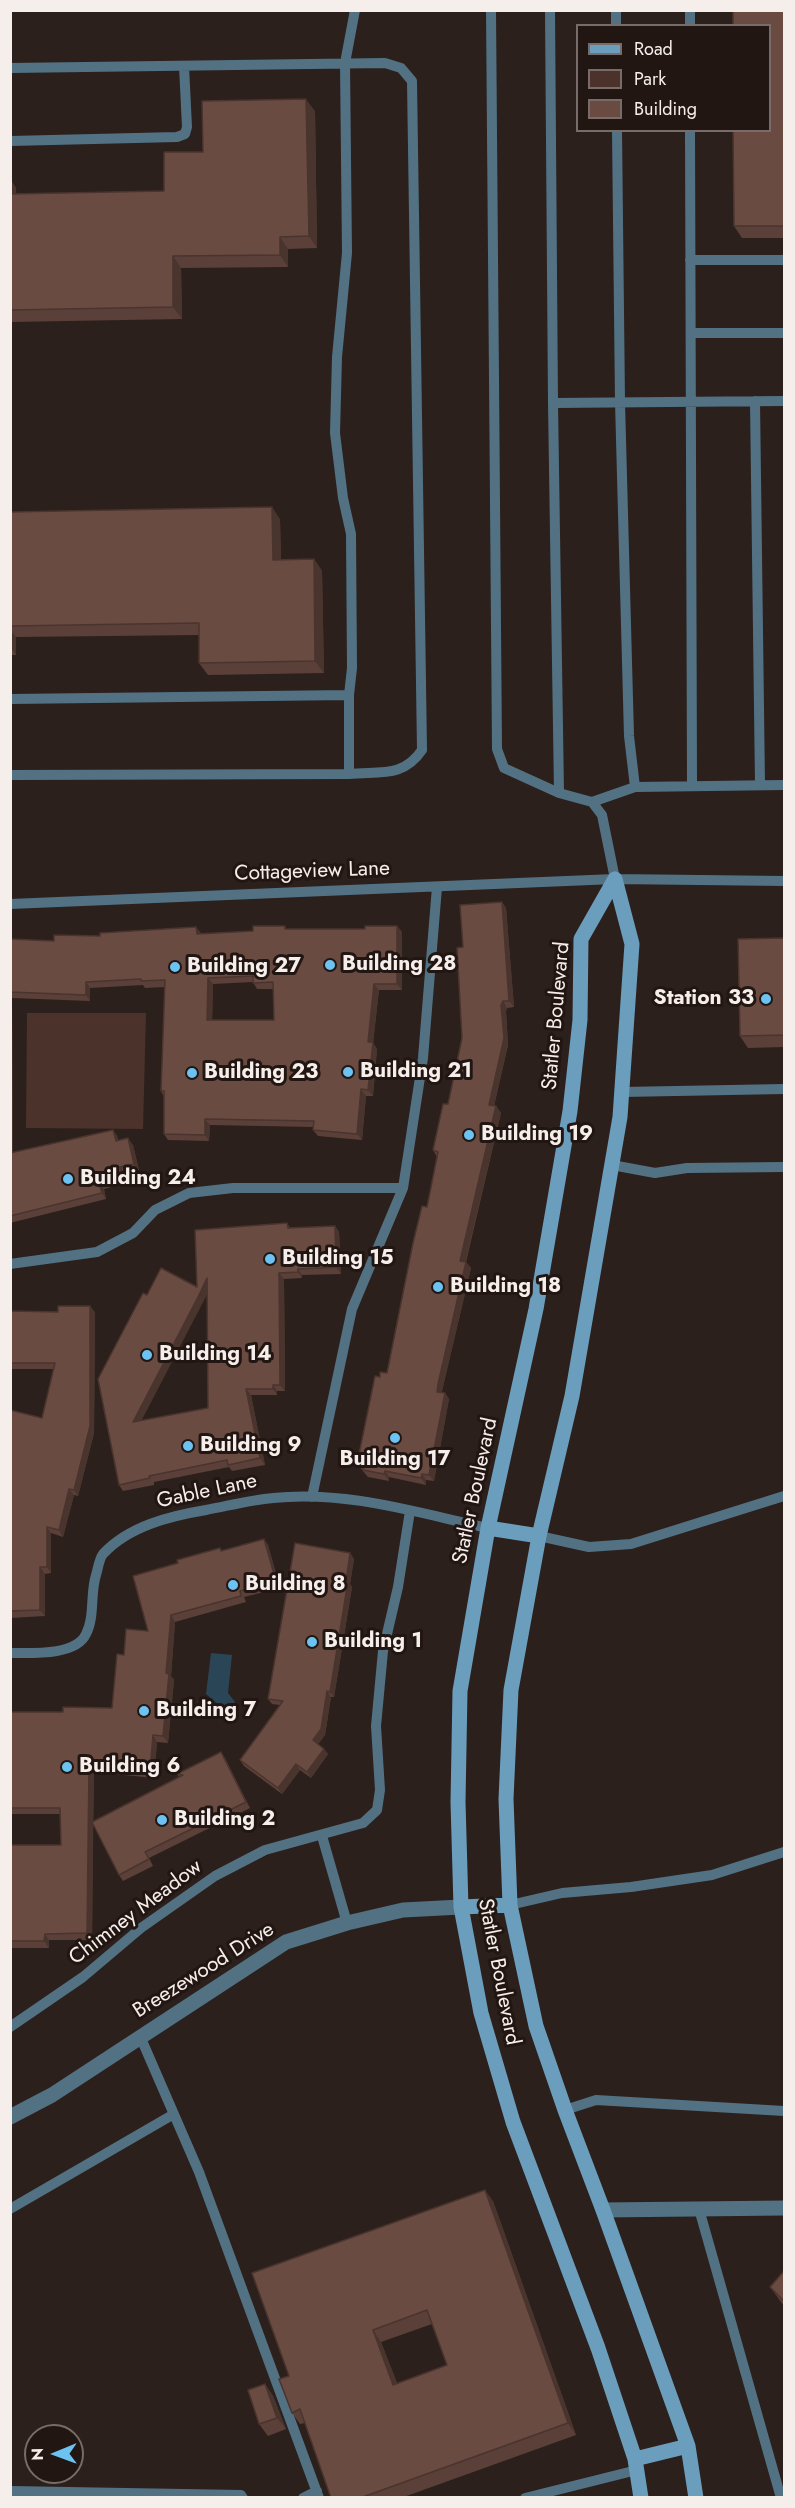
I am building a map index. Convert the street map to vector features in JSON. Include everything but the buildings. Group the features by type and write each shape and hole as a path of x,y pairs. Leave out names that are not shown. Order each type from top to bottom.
{"street":[{"name":"Statler Boulevard","path":"615,879 632,944 622,1092 612,1165 572,1396 539,1536 511,1690 506,1799 510,1905 536,2026 688,2446 696,2498"},
{"name":"Statler Boulevard","path":"615,879 581,939 580,1020 570,1111 534,1319 488,1528 460,1690 458,1802 461,1907 481,2013 513,2122 598,2348 636,2464 641,2498"},
{"path":"488,1528 539,1536"},
{"name":"Breezewood Drive","path":"10,2117 52,2095 286,1942 347,1923 403,1910 510,1905"},
{"path":"603,2210 784,2208"},
{"path":"636,2464 688,2446"}],"lane":[{"path":"349,774 349,695 352,668 351,534 343,498 335,433 337,357 347,253 345,63 355,10"},
{"path":"490,10 497,749 504,768 559,793 591,801 635,787 784,785"},
{"path":"550,10 559,793"},
{"path":"10,68 385,63 401,68 412,81 422,750 413,762 402,770 349,774 10,774"},
{"path":"10,141 177,137 185,134 187,127 184,66"},
{"path":"617,132 620,402 629,736 635,787"},
{"path":"690,132 693,785"},
{"path":"690,260 784,260"},
{"path":"691,333 784,333"},
{"path":"755,401 760,785"},
{"path":"553,403 784,401"},
{"path":"10,699 349,695"},
{"path":"591,801 602,815 615,879"},
{"name":"Cottageview Lane","path":"10,904 615,879 784,881"},
{"path":"312,1497 352,1309 403,1188 423,1058 437,886"},
{"path":"622,1092 784,1089"},
{"path":"612,1165 655,1173 687,1168 784,1167"},
{"path":"10,1264 97,1252 133,1233 155,1210 189,1193 233,1188 403,1188"},
{"path":"539,1536 589,1547 631,1544 784,1496"},
{"name":"Gable Lane","path":"10,1653 56,1652 75,1645 86,1634 101,1556 122,1539 147,1525 193,1512 273,1498 312,1497 362,1501 488,1528"},
{"name":"Chimney Meadow","path":"10,2027 83,1977 141,1928 215,1876 265,1850 363,1823 377,1810 380,1790 376,1726 383,1651 398,1587 410,1511"},
{"path":"322,1836 347,1923"},
{"path":"510,1905 562,1893 631,1887 712,1875 784,1852"},
{"path":"140,2036 199,2172 318,2494 303,2498"},
{"path":"565,2110 596,2100 784,2110"},
{"path":"10,2209 174,2114"},
{"path":"699,2209 781,2498"},
{"path":"525,2498 636,2464"},
{"path":"10,2491 241,2495 243,2498"}],"green space":[{"path":"27,1013 146,1013 143,1129 26,1128"}],"water":[{"path":"211,1653 232,1655 228,1693 235,1702 227,1712 206,1694"}],"place":[{"name":"Building 28","path":"330,965"},
{"name":"Building 27","path":"175,967"},
{"name":"Station 33","path":"766,999"},
{"name":"Building 21","path":"348,1072"},
{"name":"Building 23","path":"192,1073"},
{"name":"Building 19","path":"469,1135"},
{"name":"Building 24","path":"68,1179"},
{"name":"Building 15","path":"270,1259"},
{"name":"Building 18","path":"438,1287"},
{"name":"Building 14","path":"147,1355"},
{"name":"Building 17","path":"395,1438"},
{"name":"Building 9","path":"188,1446"},
{"name":"Building 8","path":"233,1585"},
{"name":"Building 1","path":"312,1642"},
{"name":"Building 7","path":"144,1711"},
{"name":"Building 6","path":"67,1767"},
{"name":"Building 2","path":"162,1820"}]}
